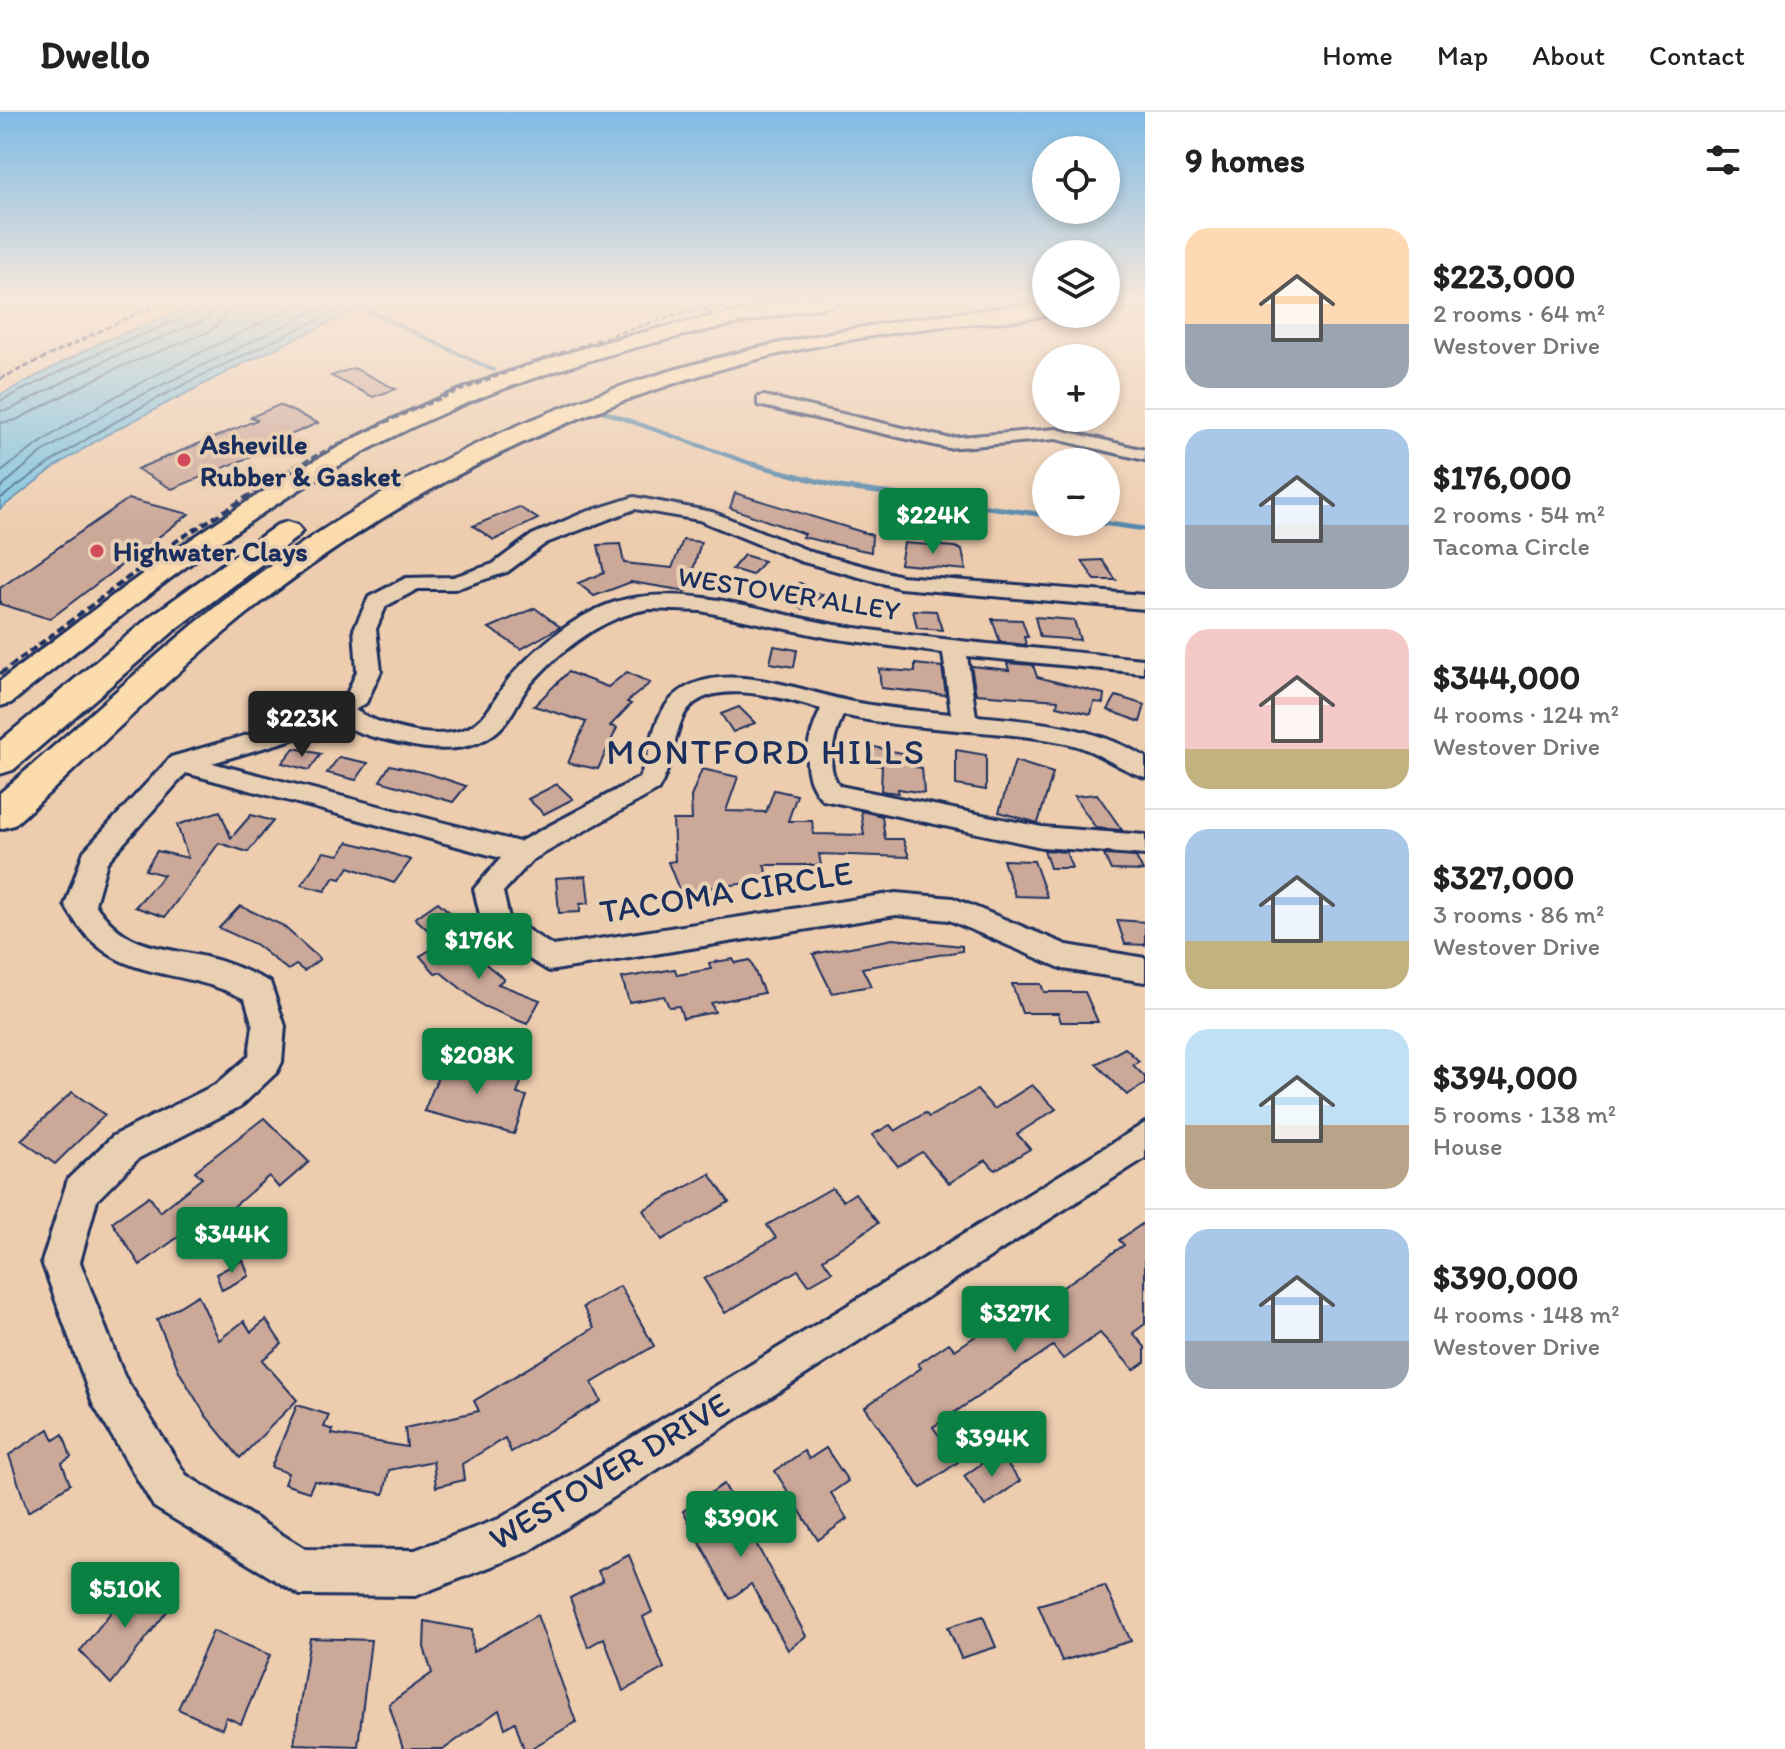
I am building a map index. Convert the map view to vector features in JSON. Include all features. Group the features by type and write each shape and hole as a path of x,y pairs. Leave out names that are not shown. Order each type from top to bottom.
{"highway":[{"path":"411,457 508,411 604,376"},
{"path":"0,815 202,634 264,584 393,495 531,424 662,376"},
{"path":"0,761 163,623 309,516"}],"main road":[{"path":"0,696 204,541 301,478 375,438 519,376"}],"street":[{"path":"764,401 947,443 1056,434 1145,455"},
{"path":"180,763 281,734 338,710 357,698 369,671 365,629 377,602 414,583 455,583 500,568 539,539 590,517 634,503 654,504 705,516 807,557 900,582 1145,602"},
{"name":"WESTOVER ALLEY","path":"338,710 358,722 405,736 453,741 475,736 497,718 515,687 548,657 595,621 633,605 692,606 828,631 954,648 1143,666"},
{"path":"954,648 964,721"},
{"name":"TACOMA CIRCLE","path":"1145,768 1094,740 964,721 866,712 746,685 704,690 681,702 665,723 657,773 649,784 522,853 488,889 495,924 549,959 896,904 953,909 1063,957 1145,970"},
{"path":"835,705 826,722 818,775 821,784 832,794 967,819 1042,837 1145,845"},
{"path":"180,763 522,853"},
{"name":"WESTOVER DRIVE","path":"180,763 94,858 80,905 95,931 125,955 214,971 259,991 269,1026 265,1062 229,1095 126,1147 81,1191 61,1262 108,1389 170,1491 300,1572 415,1573 512,1536 1145,1139"}],"water":[{"path":"36,376 218,376 106,435 56,466 0,509 0,395"}],"building":[{"path":"332,376 371,376 396,389 373,397"},
{"name":"Asheville Rubber & Gasket","path":"279,405 318,423 265,446 270,449 172,489 137,469 257,420 251,417"},
{"path":"735,493 872,535 871,552 802,537 805,534 730,508"},
{"name":"Highwater Clays","path":"128,499 189,514 50,619 0,604 0,588"},
{"path":"519,507 538,519 494,540 473,526"},
{"path":"683,540 701,542 687,591 631,582 594,596 578,583 604,573 598,545 620,544 624,563 672,568"},
{"path":"904,543 962,550 966,570 900,564"},
{"path":"744,555 764,561 752,575 732,569"},
{"path":"1102,560 1116,580 1095,580 1082,561"},
{"path":"800,583 823,595 802,609 779,597"},
{"path":"535,608 560,627 521,649 489,628"},
{"path":"913,610 936,611 942,630 917,628"},
{"path":"1035,617 1074,620 1080,640 1040,637"},
{"path":"992,619 1022,620 1028,637 1024,637 1026,645 1000,642"},
{"path":"774,646 797,650 794,667 770,663"},
{"path":"1007,663 1033,665 1037,677 1104,694 1103,703 1094,702 1091,714 1057,706 1058,700 976,694 971,666 1009,670"},
{"path":"915,664 942,667 946,695 881,688 879,669 915,672"},
{"path":"568,672 608,687 627,672 650,683 627,702 631,704 610,726 617,728 598,769 568,763 586,722 534,706"},
{"path":"1116,696 1145,705 1140,722 1108,710"},
{"path":"739,707 755,723 733,732 721,714"},
{"path":"870,746 915,756 914,767 922,768 924,793 898,789 898,793 881,791 882,766 868,763"},
{"path":"294,748 321,754 309,770 282,763"},
{"path":"956,750 986,755 986,790 956,785"},
{"path":"339,757 368,763 356,780 327,773"},
{"path":"1015,761 1053,773 1038,823 999,812"},
{"path":"390,765 466,786 453,802 380,781"},
{"path":"702,769 738,777 726,811 766,812 774,790 797,795 788,821 812,821 814,834 864,835 861,811 882,816 885,839 903,839 909,857 819,854 821,865 764,865 770,880 680,892 668,862 675,861 673,820 692,820 691,797"},
{"path":"557,784 573,799 544,814 528,799"},
{"path":"1097,794 1122,830 1096,828 1074,796"},
{"path":"220,811 231,838 251,815 273,821 248,852 219,843 165,917 135,907 164,875 145,870 157,851 188,858 177,825"},
{"path":"348,842 411,860 394,883 349,867 341,879 334,877 325,891 301,885 324,852 339,855"},
{"path":"1044,850 1066,852 1072,868 1050,868"},
{"path":"1104,855 1136,857 1143,871 1111,870"},
{"path":"1003,860 1034,861 1047,897 1015,896"},
{"path":"586,876 589,903 580,904 580,912 559,913 556,878"},
{"path":"438,902 456,918 432,934 415,918"},
{"path":"240,906 282,925 320,959 304,971 296,965 288,970 255,944 219,928"},
{"path":"1117,920 1145,922 1145,945 1125,944"},
{"path":"454,936 478,964 482,961 504,979 498,984 540,1000 527,1024 483,1006 440,972 436,974 420,956"},
{"path":"893,939 962,946 962,951 862,968 871,986 832,993 813,954"},
{"path":"733,959 735,963 750,960 764,993 711,1003 715,1012 683,1018 679,1006 669,1007 664,996 629,1002 622,978 675,969 677,975 711,969 709,963"},
{"path":"1012,984 1041,984 1044,992 1085,992 1098,1022 1061,1022 1058,1013 1022,1013"},
{"path":"1125,1048 1139,1061 1133,1065 1145,1077 1145,1084 1127,1095 1096,1064"},
{"path":"446,1057 499,1070 497,1074 522,1080 517,1094 527,1096 514,1134 424,1111"},
{"path":"1032,1085 1056,1109 1017,1134 1030,1149 995,1170 986,1160 949,1183 922,1152 898,1166 872,1135 890,1125 895,1131 925,1113 929,1117 977,1090 994,1109"},
{"path":"72,1092 105,1115 55,1164 21,1140"},
{"path":"264,1118 309,1162 279,1188 269,1176 208,1229 200,1221 140,1265 112,1222 149,1196 160,1212 202,1178 195,1171"},
{"path":"710,1174 729,1202 662,1240 643,1210"},
{"path":"832,1188 843,1201 855,1193 878,1223 823,1259 832,1272 809,1285 798,1270 725,1313 704,1279 776,1238 767,1225"},
{"path":"1145,1222 1145,1324 1133,1333 1145,1347 1145,1362 1134,1370 1100,1333 1063,1359 1053,1346 933,1427 958,1462 921,1488 865,1407 921,1368 918,1364 949,1343 955,1350 999,1320 1005,1327 1124,1245 1119,1240"},
{"path":"243,1260 249,1276 222,1290 216,1274"},
{"path":"620,1286 654,1346 592,1383 601,1401 511,1452 505,1438 462,1464 464,1480 436,1487 433,1461 389,1470 384,1494 314,1481 309,1492 284,1484 288,1473 271,1467 297,1405 329,1415 324,1427 333,1430 332,1434 407,1447 405,1428 479,1411 474,1401 594,1328 583,1307"},
{"path":"198,1295 219,1340 244,1321 251,1332 266,1320 282,1344 262,1360 297,1400 240,1458 206,1416 180,1373 157,1320"},
{"path":"49,1429 54,1440 63,1434 71,1457 62,1463 70,1484 28,1512 9,1455"},
{"path":"826,1448 848,1481 831,1493 847,1519 818,1540 775,1471 804,1451 809,1459"},
{"path":"998,1452 1020,1481 985,1506 964,1476"},
{"path":"724,1484 806,1636 788,1650 751,1584 730,1599 683,1511"},
{"path":"629,1555 652,1612 643,1617 664,1668 623,1691 604,1638 588,1647 570,1598 603,1581 598,1571"},
{"path":"140,1576 171,1606 111,1684 80,1651"},
{"path":"1105,1586 1131,1641 1062,1661 1038,1605"},
{"path":"537,1615 576,1722 530,1749 524,1749 515,1722 505,1728 499,1710 444,1749 403,1749 389,1704 432,1673 424,1647 425,1621 472,1630 473,1652"},
{"path":"983,1616 996,1647 961,1658 948,1627"},
{"path":"213,1631 270,1655 241,1724 226,1717 222,1729 178,1709"},
{"path":"310,1638 371,1640 358,1746 294,1744"}],"waterway":[{"path":"593,408 753,464"},
{"path":"753,464 840,487 1032,513"},
{"path":"753,464 758,466"},
{"path":"1120,526 1145,529"}],"railway":[{"path":"0,379 5,376"},
{"path":"296,466 400,416 497,376"},
{"path":"0,674 178,540 299,464"}],"place":[{"name":"Asheville Rubber & Gasket","path":"184,460"},
{"name":"Highwater Clays","path":"97,551"}],"district":[{"name":"MONTFORD HILLS","path":"766,751"}]}
